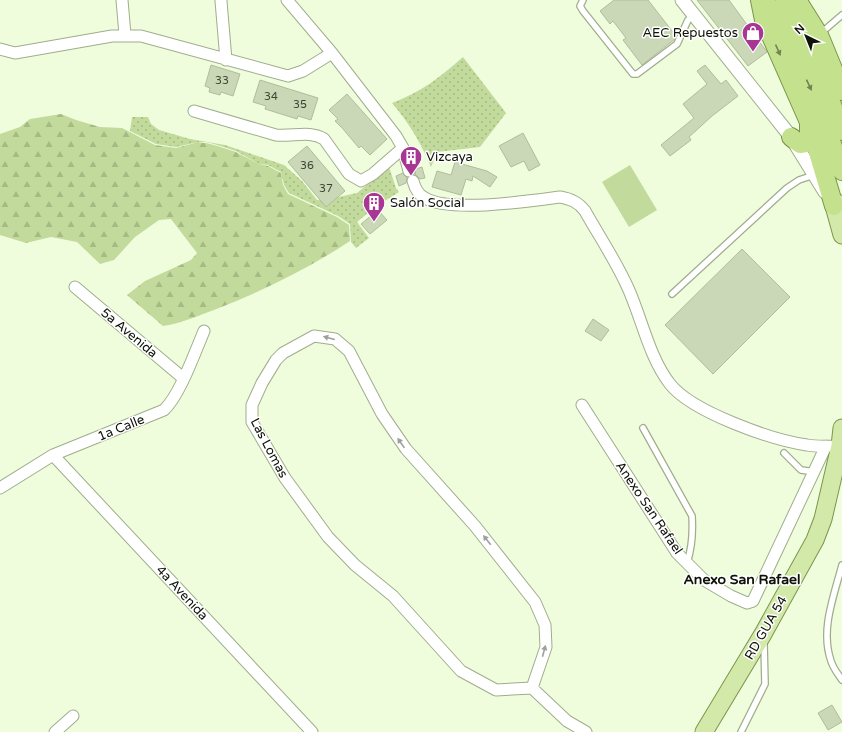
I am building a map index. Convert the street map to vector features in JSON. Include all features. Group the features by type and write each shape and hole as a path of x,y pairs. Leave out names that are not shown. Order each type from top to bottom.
{"highway":[{"path":"754,0 809,122 838,205"},
{"path":"760,0 764,20"},
{"path":"767,0 817,104 842,171"},
{"path":"785,0 819,71 842,131"},
{"path":"797,0 819,35 840,79"},
{"path":"791,137 800,144 806,143 809,137 809,122"}],"main road":[{"path":"838,205 842,235"},
{"name":"RD GUA 54","path":"704,732 792,583 820,526 833,446 842,428"}],"street":[{"path":"122,0 125,35"},
{"path":"287,0 332,53 396,136 403,148 411,176 421,196 431,201 445,204 492,204 560,198 569,198 576,202 585,211 624,278 654,354 674,388 686,400 744,426 795,443 808,446 833,446"},
{"path":"682,0 791,137 814,175 838,205"},
{"path":"221,1 226,60"},
{"path":"0,49 15,53 29,52 46,46 125,35 154,38 226,60 288,76 303,72 332,53"},
{"path":"194,111 276,135 288,136 305,134 320,136 349,174 361,181 373,174 403,148"},
{"name":"5a Avenida","path":"75,287 183,378"},
{"name":"1a Calle","path":"0,488 53,455 164,410 170,403 183,378 204,331"},
{"name":"Las Lomas","path":"314,336 335,339 349,351 382,414 406,449 476,526 534,602 545,625 546,647 532,688 496,690 461,671 393,596 355,565 328,537 285,478 252,422 252,405 262,383 276,360 283,353 314,336"},
{"name":"Anexo San Rafael","path":"582,405 677,553 704,580 747,604 753,601 815,472"},
{"path":"815,472 833,446"},
{"name":"4a Avenida","path":"53,455 312,732"},
{"path":"532,688 567,721 586,732"},
{"path":"55,732 73,716"}],"lane":[{"path":"583,0 580,6 583,12 633,74 637,74 677,44 688,20 694,16"},
{"path":"819,35 842,15"},
{"path":"672,294 786,188 799,180 814,175"},
{"path":"643,428 692,516 692,540 687,564"},
{"path":"784,453 801,470 815,472"},
{"path":"842,565 828,621 826,644 831,663 842,680"},
{"path":"741,732 765,684 766,678 763,634"}],"green space":[{"path":"463,57 506,113 480,147 437,152 431,167 414,134 392,103 413,94 430,83"},
{"path":"61,114 100,127 122,128 155,145 176,148 195,143 214,145 236,152 259,164 268,166 281,173 283,185 288,194 337,217 349,225 350,241 303,269 253,294 178,323 163,326 127,295 145,281 191,260 197,253 171,219 159,220 135,237 114,260 100,264 77,242 51,237 26,243 0,235 0,134 20,127 30,119"},
{"path":"132,117 148,117 151,124 159,130 190,139 225,145 284,165 302,181 317,200 357,193 389,167 396,188 399,192 375,207 357,222 369,238 356,248 351,242 350,224 338,216 289,193 284,185 281,172 268,165 259,164 236,151 206,142 176,147 156,144 130,131"},
{"path":"630,165 657,210 629,227 602,182"}],"building":[{"path":"614,0 648,0 676,36 675,39 642,65 623,40 626,38 613,21 610,24 600,11"},
{"path":"697,0 729,0 767,52 748,66"},
{"path":"211,65 240,74 233,96 221,92 220,95 209,92 210,88 205,86"},
{"path":"705,65 721,84 726,80 738,96 712,116 689,137 691,140 670,156 661,145 694,118 683,104 707,84 697,71"},
{"path":"260,80 318,98 311,120 298,116 297,119 265,109 266,106 253,102"},
{"path":"347,94 387,139 370,155 361,146 359,148 335,121 338,119 329,110"},
{"path":"523,133 540,165 529,171 524,161 511,167 499,146"},
{"path":"307,146 345,191 326,207 288,162"},
{"path":"455,162 487,171 497,177 490,187 473,176 472,181 466,179 461,195 432,187 437,171 451,175"},
{"path":"422,167 425,178 420,179 415,174 416,169"},
{"path":"403,173 407,178 406,183 399,186 396,176"},
{"name":"Salón Social","path":"378,210 387,220 370,234 361,224"},
{"path":"742,249 790,297 713,374 665,325"},
{"path":"593,319 609,330 601,341 585,331"},
{"path":"832,705 842,722 828,730 818,713"}],"place":[{"name":"AEC Repuestos","path":"753,52"},
{"name":"Vizcaya","path":"411,176"},
{"name":"Salón Social","path":"374,222"}],"district":[{"name":"Anexo San Rafael","path":"742,579"}]}
